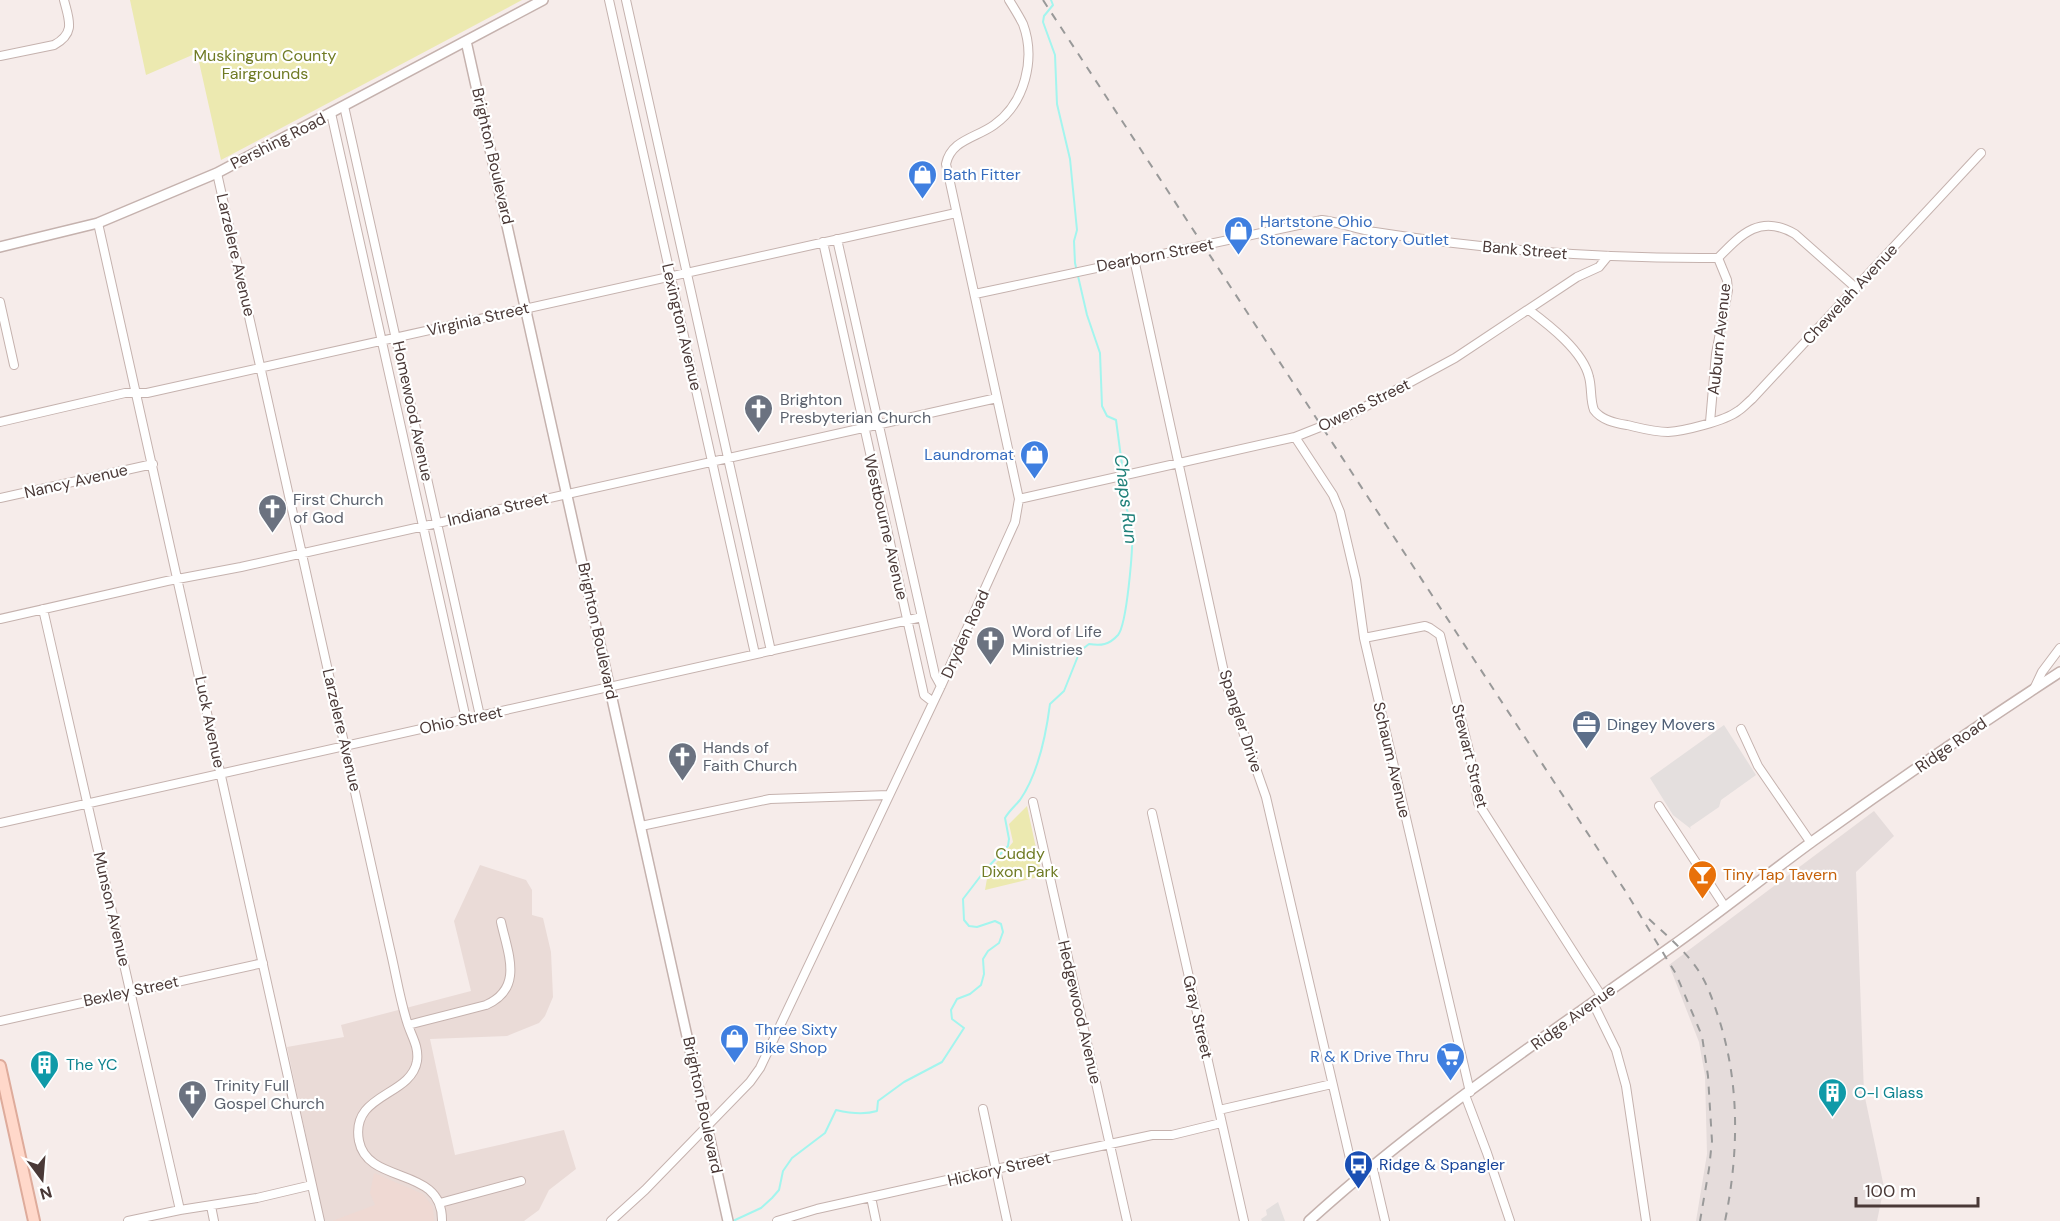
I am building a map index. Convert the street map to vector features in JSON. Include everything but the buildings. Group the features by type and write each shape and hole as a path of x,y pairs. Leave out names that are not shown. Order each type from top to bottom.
{"main road":[{"path":"0,1066 34,1221"}],"street":[{"path":"0,56 54,45 66,36 69,20 64,0"},
{"name":"Pershing Road","path":"0,247 98,223 217,173 543,0"},
{"name":"Lexington Avenue","path":"609,0 755,654"},
{"name":"Lexington Avenue","path":"626,0 771,651"},
{"name":"Dryden Road","path":"611,1221 708,1126 750,1082 760,1068 941,686 1015,522 1018,499 946,164 950,152 956,146 986,131 1008,112 1018,97 1026,74 1028,41 1023,25 1009,0"},
{"name":"Brighton Boulevard","path":"466,41 727,1216"},
{"name":"Homewood Avenue","path":"344,106 480,716"},
{"name":"Homewood Avenue","path":"331,113 466,719"},
{"name":"Chewelah Avenue","path":"1529,310 1557,333 1586,366 1596,414 1609,421 1654,431 1681,430 1710,422 1737,412 1752,399 1981,153"},
{"name":"Larzelere Avenue","path":"217,173 408,1025 415,1040 417,1062 413,1072 404,1082 381,1096 364,1112 359,1121 360,1144 365,1155 375,1164 432,1190 440,1203"},
{"name":"Virginia Street","path":"0,422 125,393 147,393 956,213"},
{"name":"Dearborn Street","path":"975,294 1322,220 1335,222"},
{"name":"Bank Street","path":"1335,222 1375,232 1558,254 1718,258"},
{"name":"Luck Avenue","path":"98,223 320,1221"},
{"path":"1718,258 1741,236 1759,225 1784,227 1856,288"},
{"name":"Westbourne Avenue","path":"837,239 935,675 941,686"},
{"name":"Westbourne Avenue","path":"823,242 906,620 925,696 933,702"},
{"name":"Owens Street","path":"1018,499 1295,437 1348,416 1455,358 1577,277 1599,267 1608,256"},
{"name":"Auburn Avenue","path":"1710,422 1716,354 1728,290 1727,280 1718,258"},
{"name":"Spangler Drive","path":"1134,259 1227,686 1266,797 1355,1180"},
{"path":"0,302 14,365"},
{"name":"Indiana Street","path":"0,619 997,398"},
{"name":"Schaum Avenue","path":"1295,437 1333,495 1340,512 1356,580 1364,638 1468,1094 1510,1221"},
{"name":"Nancy Avenue","path":"0,498 153,464"},
{"name":"Munson Avenue","path":"43,609 180,1210"},
{"name":"Ohio Street","path":"0,823 922,617"},
{"name":"Stewart Street","path":"1364,638 1425,626 1440,635 1470,755 1478,803 1602,997"},
{"path":"2034,689 2042,672 2060,648"},
{"name":"Ridge Road","path":"1844,821 2060,672"},
{"path":"1741,729 1758,766 1810,843"},
{"path":"641,826 770,799 889,795"},
{"name":"Hedgewood Avenue","path":"1033,802 1127,1221"},
{"path":"1659,806 1725,907"},
{"name":"Gray Street","path":"1152,813 1244,1221"},
{"name":"Ridge Avenue","path":"1309,1221 1372,1165 1810,843 1844,821"},
{"path":"408,1025 486,1005 496,1000 504,992 509,983 510,963 501,922"},
{"name":"Bexley Street","path":"0,1021 263,963"},
{"path":"1593,1003 1616,1050 1626,1086 1646,1221"},
{"path":"1219,1110 1332,1084"},
{"path":"983,1109 1007,1221"},
{"name":"Hickory Street","path":"777,1221 817,1209 996,1169 1152,1135 1172,1135 1221,1123"},
{"path":"1372,1165 1385,1221"},
{"path":"442,1221 440,1203 521,1181"},
{"path":"128,1221 257,1198 312,1185"},
{"path":"871,1197 876,1221"},
{"path":"211,1206 214,1221"}],"shaded area":[{"path":"1724,725 1756,775 1721,800 1719,807 1690,827 1691,829 1673,815 1650,778"},
{"path":"1874,811 1894,836 1856,872 1864,1093 1884,1187 1877,1221 1696,1221 1707,1154 1705,1076 1699,1042 1669,965"},
{"path":"480,865 526,880 532,890 532,915 543,918 551,952 553,997 545,1016 539,1023 507,1036 430,1039 455,1155 564,1130 576,1169 549,1190 539,1210 524,1221 324,1221 287,1047 344,1037 341,1025 471,991 454,921"},
{"path":"374,1173 423,1194 433,1207 434,1221 332,1221 375,1205 370,1193"},
{"path":"1278,1202 1285,1221 1262,1221 1261,1219 1267,1215 1266,1210"}],"green space":[{"name":"Muskingum County Fairgrounds","path":"130,0 522,0 221,160 197,53 146,75"},
{"name":"Cuddy Dixon Park","path":"1027,806 1042,876 985,890 988,873 1013,842 1009,824"}],"waterway":[{"name":"Chaps Run","path":"1051,0 1053,5 1044,16 1043,22 1055,55 1057,104 1070,159 1077,230 1074,241 1075,263 1087,315 1100,353 1102,406 1107,416 1116,420 1123,472"},
{"name":"Chaps Run","path":"733,1221 761,1208 772,1198 779,1190 783,1171 792,1158 825,1133 836,1110 856,1113 877,1111 878,1101 904,1082 942,1062 964,1028 952,1019 951,1010 957,999 970,994 981,985 984,974 983,959 988,951 999,943 1003,932 1001,924 995,921 977,927 969,926 964,920 963,899 986,869 1008,846 1005,818 1020,800 1032,778 1043,741 1050,704 1064,691 1080,651 1089,644 1108,643 1118,635 1121,628 1129,586 1132,542 1123,478"}],"railway":[{"path":"1043,0 1626,892 1676,974 1702,1036 1708,1076 1712,1141 1700,1221"},
{"path":"1649,919 1683,951 1700,973 1712,999 1725,1041 1734,1092 1735,1118 1733,1170 1725,1221"}],"place":[{"name":"Bath Fitter","path":"922,200"},
{"name":"Hartstone Ohio Stoneware Factory Outlet","path":"1239,256"},
{"name":"Brighton Presbyterian Church","path":"759,434"},
{"name":"Laundromat","path":"1035,480"},
{"name":"First Church of God","path":"272,534"},
{"name":"Word of Life Ministries","path":"991,666"},
{"name":"Dingey Movers","path":"1586,750"},
{"name":"Hands of Faith Church","path":"682,782"},
{"name":"Tiny Tap Tavern","path":"1702,900"},
{"name":"Three Sixty Bike Shop","path":"734,1064"},
{"name":"R & K Drive Thru","path":"1450,1082"},
{"name":"The YC","path":"45,1090"},
{"name":"O-I Glass","path":"1833,1118"},
{"name":"Trinity Full Gospel Church","path":"193,1120"},
{"name":"Ridge & Spangler","path":"1358,1190"}]}
